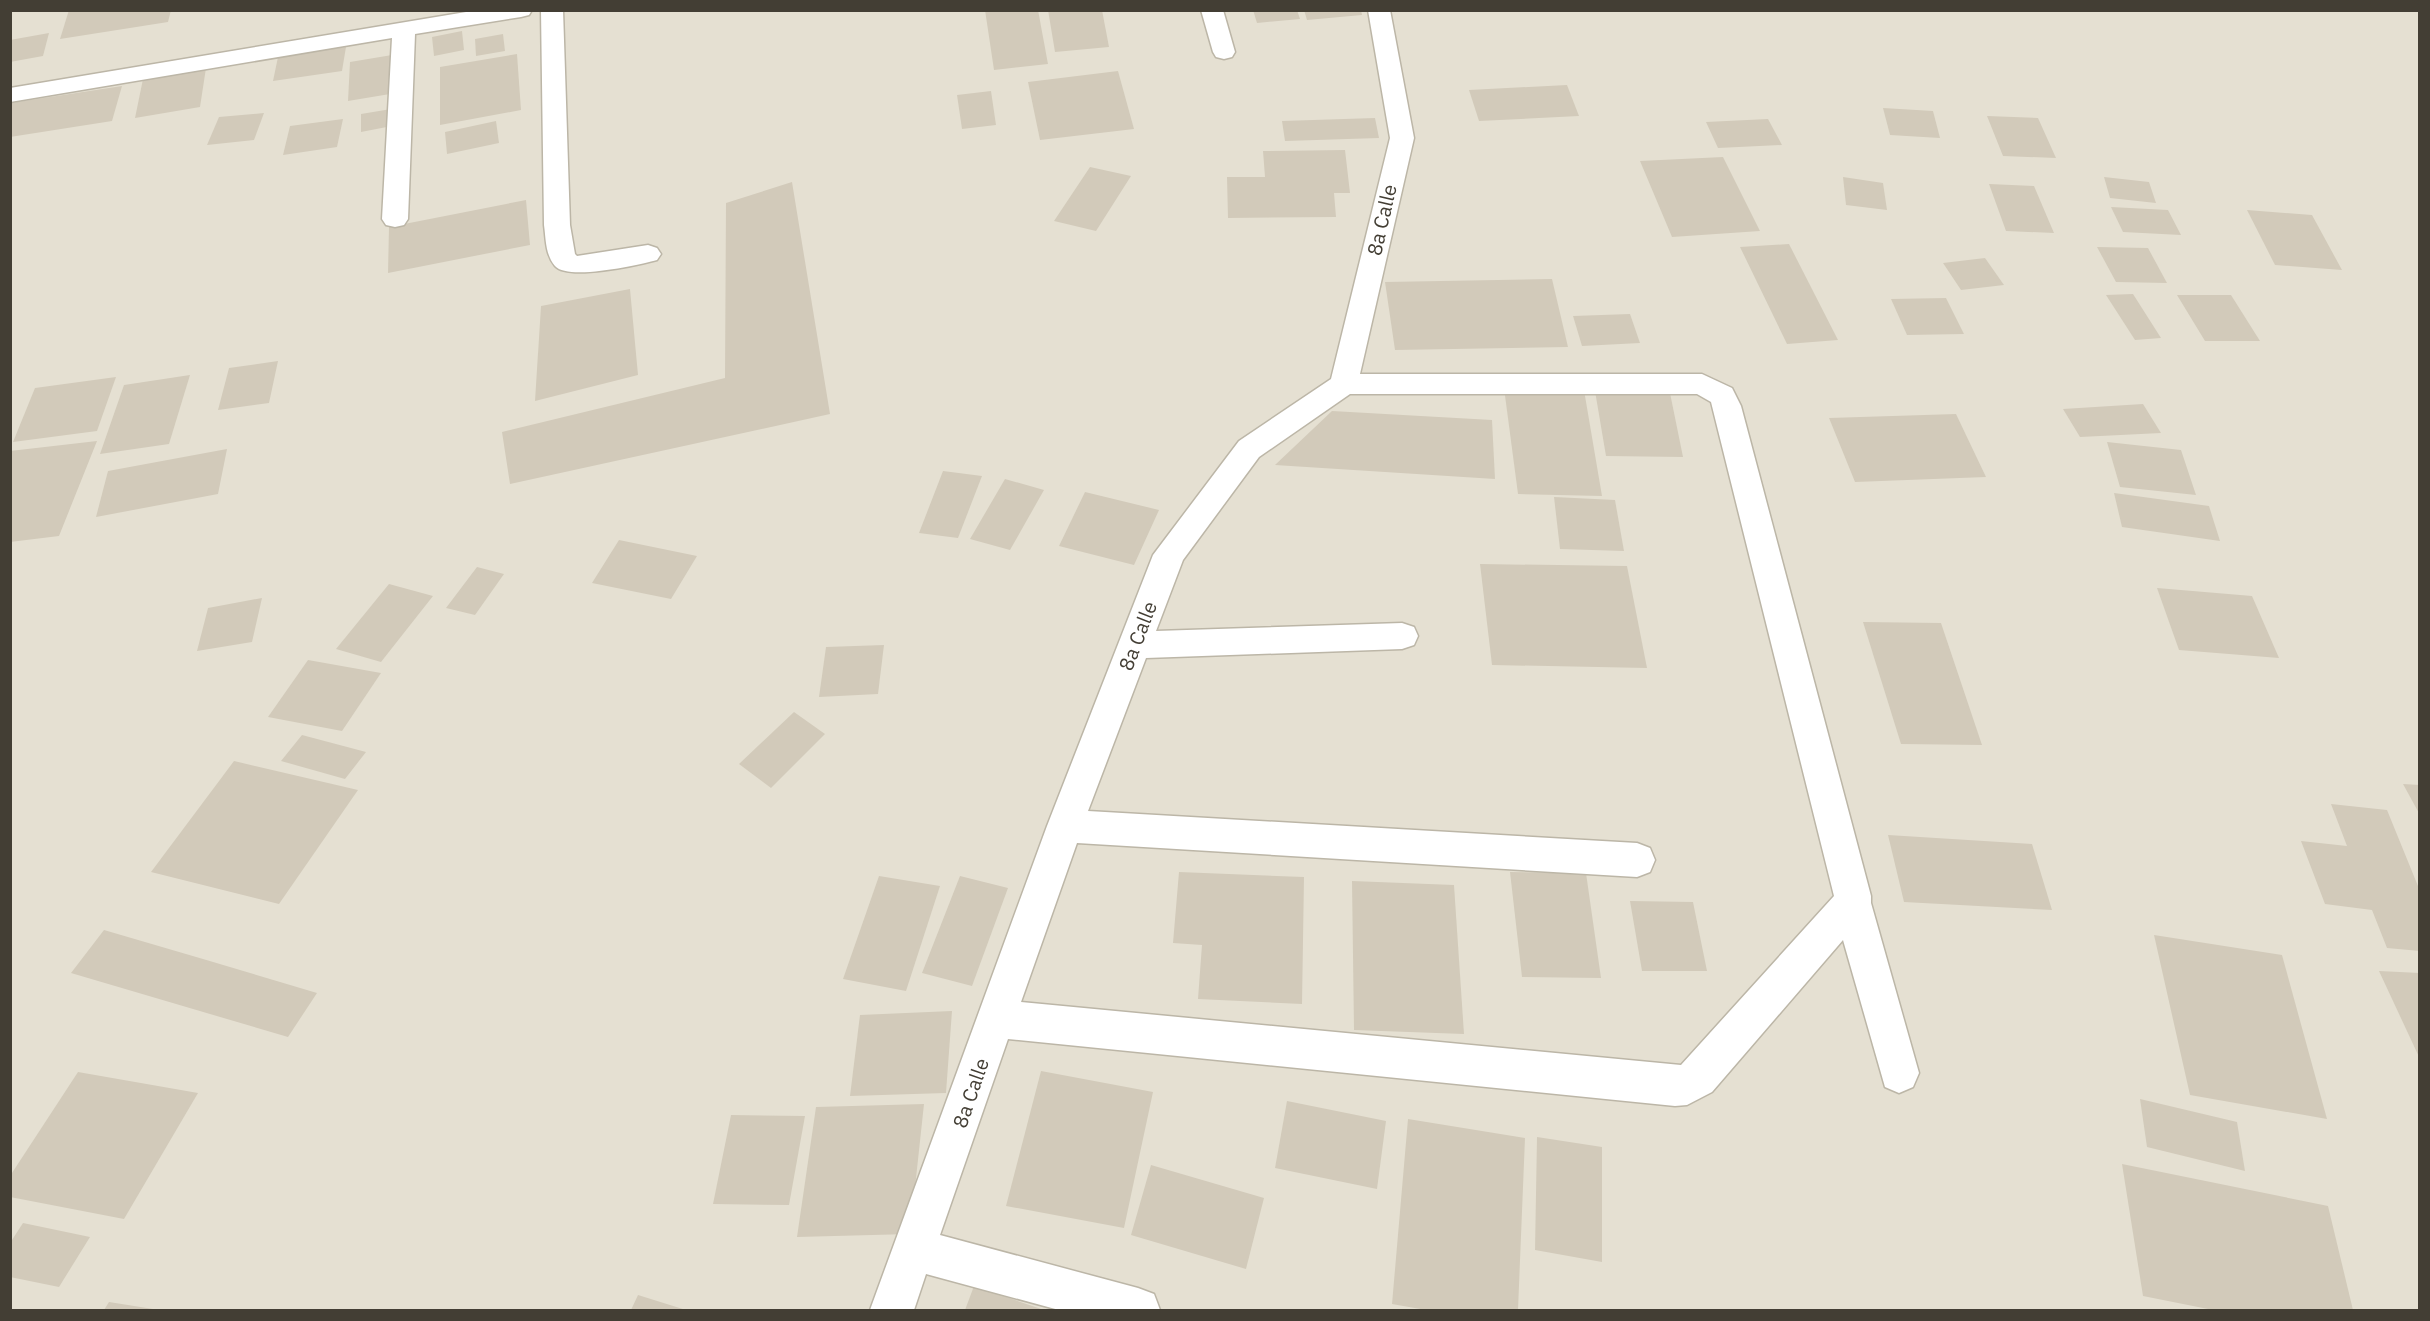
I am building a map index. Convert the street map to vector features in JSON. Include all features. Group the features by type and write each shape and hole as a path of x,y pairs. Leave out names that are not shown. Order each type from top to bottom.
{"street":[{"path":"10,95 418,23 521,10"},
{"path":"552,10 557,225 562,259 574,265 648,254"},
{"path":"1212,10 1224,52"},
{"name":"8a Calle","path":"892,1311 1065,826 1169,555 1249,449 1344,384 1401,138 1378,10"},
{"path":"395,219 418,23"},
{"path":"996,1019 1663,1085 1687,1085 1698,1078 1852,903 1854,896 1722,395 1702,384 1344,384"},
{"path":"1134,645 1402,636"},
{"path":"1065,826 1637,860"},
{"path":"1852,903 1899,1073"},
{"path":"915,1250 1138,1311"}],"shaded area":[{"path":"11,11 2419,11 2419,1310 11,1310"}],"building":[{"path":"69,10 171,10 168,22 60,39"},
{"path":"985,10 1038,10 1048,64 994,70"},
{"path":"1048,10 1102,10 1109,47 1055,52"},
{"path":"1253,10 1297,10 1300,19 1257,23"},
{"path":"1304,10 1361,10 1362,15 1307,20"},
{"path":"462,31 464,50 434,56 432,37"},
{"path":"49,33 43,56 10,62 10,40"},
{"path":"503,34 505,51 476,56 475,39"},
{"path":"346,47 342,71 273,81 278,57"},
{"path":"398,54 396,93 348,101 350,62"},
{"path":"517,54 521,110 440,125 440,67"},
{"path":"206,68 200,107 135,118 143,79"},
{"path":"1118,71 1134,129 1040,140 1028,82"},
{"path":"1567,85 1579,116 1479,121 1469,90"},
{"path":"122,86 112,121 10,137 11,103"},
{"path":"991,91 996,125 962,129 957,95"},
{"path":"397,108 397,125 361,132 361,114"},
{"path":"1883,108 1933,111 1940,138 1890,135"},
{"path":"264,113 254,140 207,145 219,117"},
{"path":"1987,116 2038,118 2056,158 2003,156"},
{"path":"1375,118 1379,138 1285,141 1282,121"},
{"path":"343,119 337,147 283,155 290,126"},
{"path":"1768,119 1782,145 1718,148 1706,122"},
{"path":"496,121 499,143 447,154 445,132"},
{"path":"1345,150 1350,193 1334,193 1336,217 1228,218 1227,177 1265,177 1263,151"},
{"path":"1723,157 1760,231 1672,237 1640,161"},
{"path":"1090,167 1131,176 1096,231 1054,221"},
{"path":"1843,177 1883,183 1887,210 1846,205"},
{"path":"2104,177 2149,182 2156,203 2110,198"},
{"path":"792,182 830,414 510,484 502,432 725,378 726,203"},
{"path":"1989,184 2034,186 2054,233 2006,231"},
{"path":"526,200 530,245 388,273 389,227"},
{"path":"2111,207 2168,210 2181,235 2123,232"},
{"path":"2247,210 2312,215 2342,270 2275,265"},
{"path":"1789,244 1838,340 1787,344 1740,247"},
{"path":"2097,247 2148,248 2167,283 2116,282"},
{"path":"1985,258 2004,285 1961,290 1943,263"},
{"path":"1552,279 1568,347 1395,350 1385,282"},
{"path":"630,289 638,375 535,401 541,306"},
{"path":"2133,294 2161,338 2135,340 2106,295"},
{"path":"2177,295 2231,295 2260,341 2205,341"},
{"path":"1946,298 1964,334 1907,335 1891,299"},
{"path":"1630,314 1640,343 1582,346 1573,316"},
{"path":"278,361 269,403 218,410 229,368"},
{"path":"190,375 169,444 100,454 124,385"},
{"path":"116,377 97,431 13,442 35,388"},
{"path":"1504,388 1584,390 1602,496 1518,494"},
{"path":"1595,391 1670,393 1683,457 1606,456"},
{"path":"2143,404 2161,433 2080,437 2063,409"},
{"path":"1332,411 1492,420 1495,479 1275,465"},
{"path":"1956,414 1986,477 1855,482 1829,418"},
{"path":"97,441 59,536 10,542 10,451"},
{"path":"2107,442 2181,450 2196,495 2120,487"},
{"path":"227,449 218,494 96,517 108,471"},
{"path":"943,471 982,476 958,538 919,533"},
{"path":"1005,479 1044,490 1010,550 970,539"},
{"path":"1085,492 1159,510 1134,565 1059,546"},
{"path":"2114,493 2209,506 2220,541 2122,527"},
{"path":"1554,497 1615,500 1624,551 1560,549"},
{"path":"619,540 697,556 671,599 592,583"},
{"path":"1480,564 1627,566 1647,668 1492,665"},
{"path":"477,567 504,574 475,615 446,608"},
{"path":"389,584 433,596 381,662 336,649"},
{"path":"2157,588 2252,596 2279,658 2179,650"},
{"path":"262,598 252,642 197,651 208,608"},
{"path":"1863,622 1941,623 1982,745 1901,744"},
{"path":"884,645 878,694 819,697 826,647"},
{"path":"308,660 381,673 342,731 268,717"},
{"path":"794,712 825,734 771,788 739,764"},
{"path":"302,735 366,752 345,779 281,761"},
{"path":"234,761 358,790 279,904 151,872"},
{"path":"2403,784 2420,785 2420,815"},
{"path":"2331,804 2387,810 2420,891 2420,951 2387,948 2372,910 2325,904 2301,841 2347,846"},
{"path":"1888,835 2032,844 2052,910 1904,902"},
{"path":"1179,872 1304,877 1302,1004 1198,999 1202,945 1173,943"},
{"path":"1510,872 1586,873 1601,978 1522,977"},
{"path":"879,876 940,886 906,991 843,979"},
{"path":"960,876 1008,888 972,986 922,973"},
{"path":"1352,881 1454,885 1464,1034 1354,1030"},
{"path":"1630,901 1693,902 1707,971 1642,971"},
{"path":"104,930 317,993 288,1037 71,973"},
{"path":"2154,935 2282,955 2327,1119 2190,1095"},
{"path":"2379,971 2420,973 2420,1059"},
{"path":"952,1011 946,1093 850,1096 860,1015"},
{"path":"1041,1071 1153,1092 1124,1228 1006,1206"},
{"path":"78,1072 198,1093 124,1219 10,1197 10,1176"},
{"path":"2140,1099 2237,1122 2245,1171 2147,1147"},
{"path":"1287,1101 1386,1121 1377,1189 1275,1168"},
{"path":"924,1104 910,1234 797,1237 816,1107"},
{"path":"731,1115 805,1116 789,1205 713,1204"},
{"path":"1408,1119 1525,1138 1518,1310 1426,1310 1392,1304"},
{"path":"1537,1137 1602,1147 1602,1262 1535,1250"},
{"path":"2122,1164 2328,1206 2353,1310 2213,1310 2143,1296"},
{"path":"1151,1165 1264,1198 1246,1269 1131,1235"},
{"path":"23,1223 90,1237 59,1287 10,1277 10,1243"},
{"path":"974,1286 1044,1310 965,1310"},
{"path":"638,1295 686,1310 631,1310"},
{"path":"109,1302 153,1309 153,1310 104,1310"}]}
